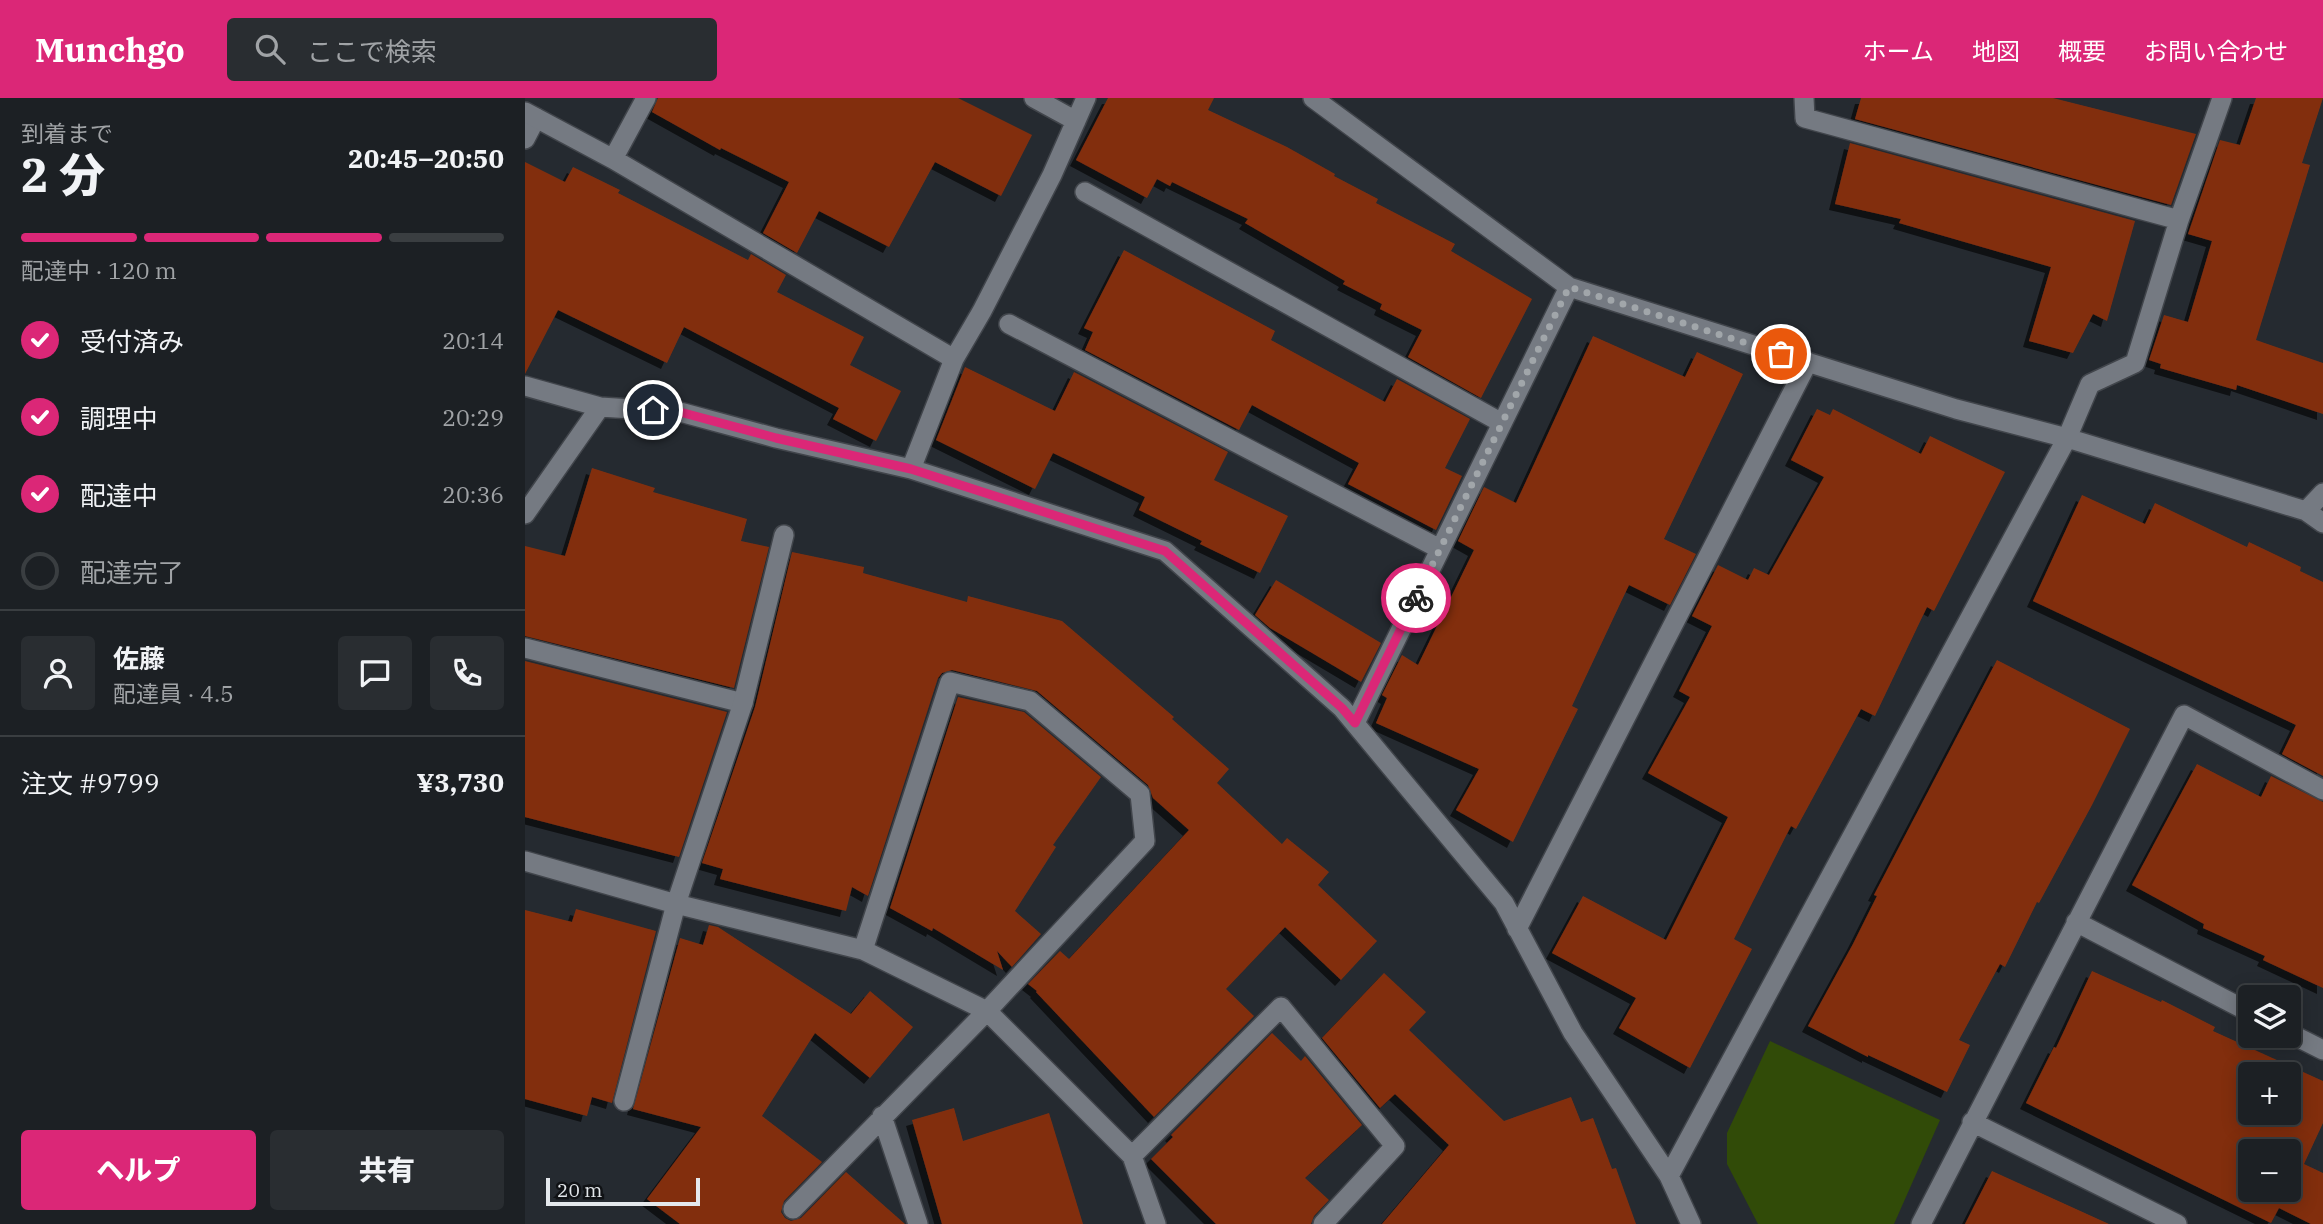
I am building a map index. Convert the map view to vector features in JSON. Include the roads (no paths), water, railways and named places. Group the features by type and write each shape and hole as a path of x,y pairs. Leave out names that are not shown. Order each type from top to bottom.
{"street":[{"path":"613,159 646,98"},
{"path":"1034,98 1076,121"},
{"path":"911,469 954,359 982,311 1045,187 1086,98"},
{"path":"1313,98 1569,287 1956,409 2067,438 2305,511 2323,523"},
{"path":"1804,98 1805,118 2179,220"},
{"path":"1669,1176 2067,438 2090,384 2135,363 2179,220 2222,98"},
{"path":"525,139 531,115 613,159 954,359"},
{"path":"1085,192 1502,423"},
{"path":"1355,723 1569,287"},
{"path":"1009,324 1440,549"},
{"path":"1517,929 1808,362"},
{"path":"525,386 600,407 680,412 776,438 911,469 1165,551 1342,708 1504,903 1573,1033 1669,1176 1691,1224"},
{"path":"525,514 600,407"},
{"path":"2305,511 2323,493"},
{"path":"624,1101 676,904 743,703 784,535"},
{"path":"525,648 743,703"},
{"path":"793,1209 987,1011 1145,841 1140,794 1030,701 950,682 863,950"},
{"path":"1921,1224 2184,715 2323,790"},
{"path":"525,861 676,904 863,950 987,1011 1132,1156 1156,1224"},
{"path":"2076,922 2238,1006"},
{"path":"1132,1156 1282,1007 1395,1146 1323,1224"},
{"path":"2301,1039 2323,1050"},
{"path":"882,1116 918,1224"},
{"path":"1972,1122 2177,1224"}]}
